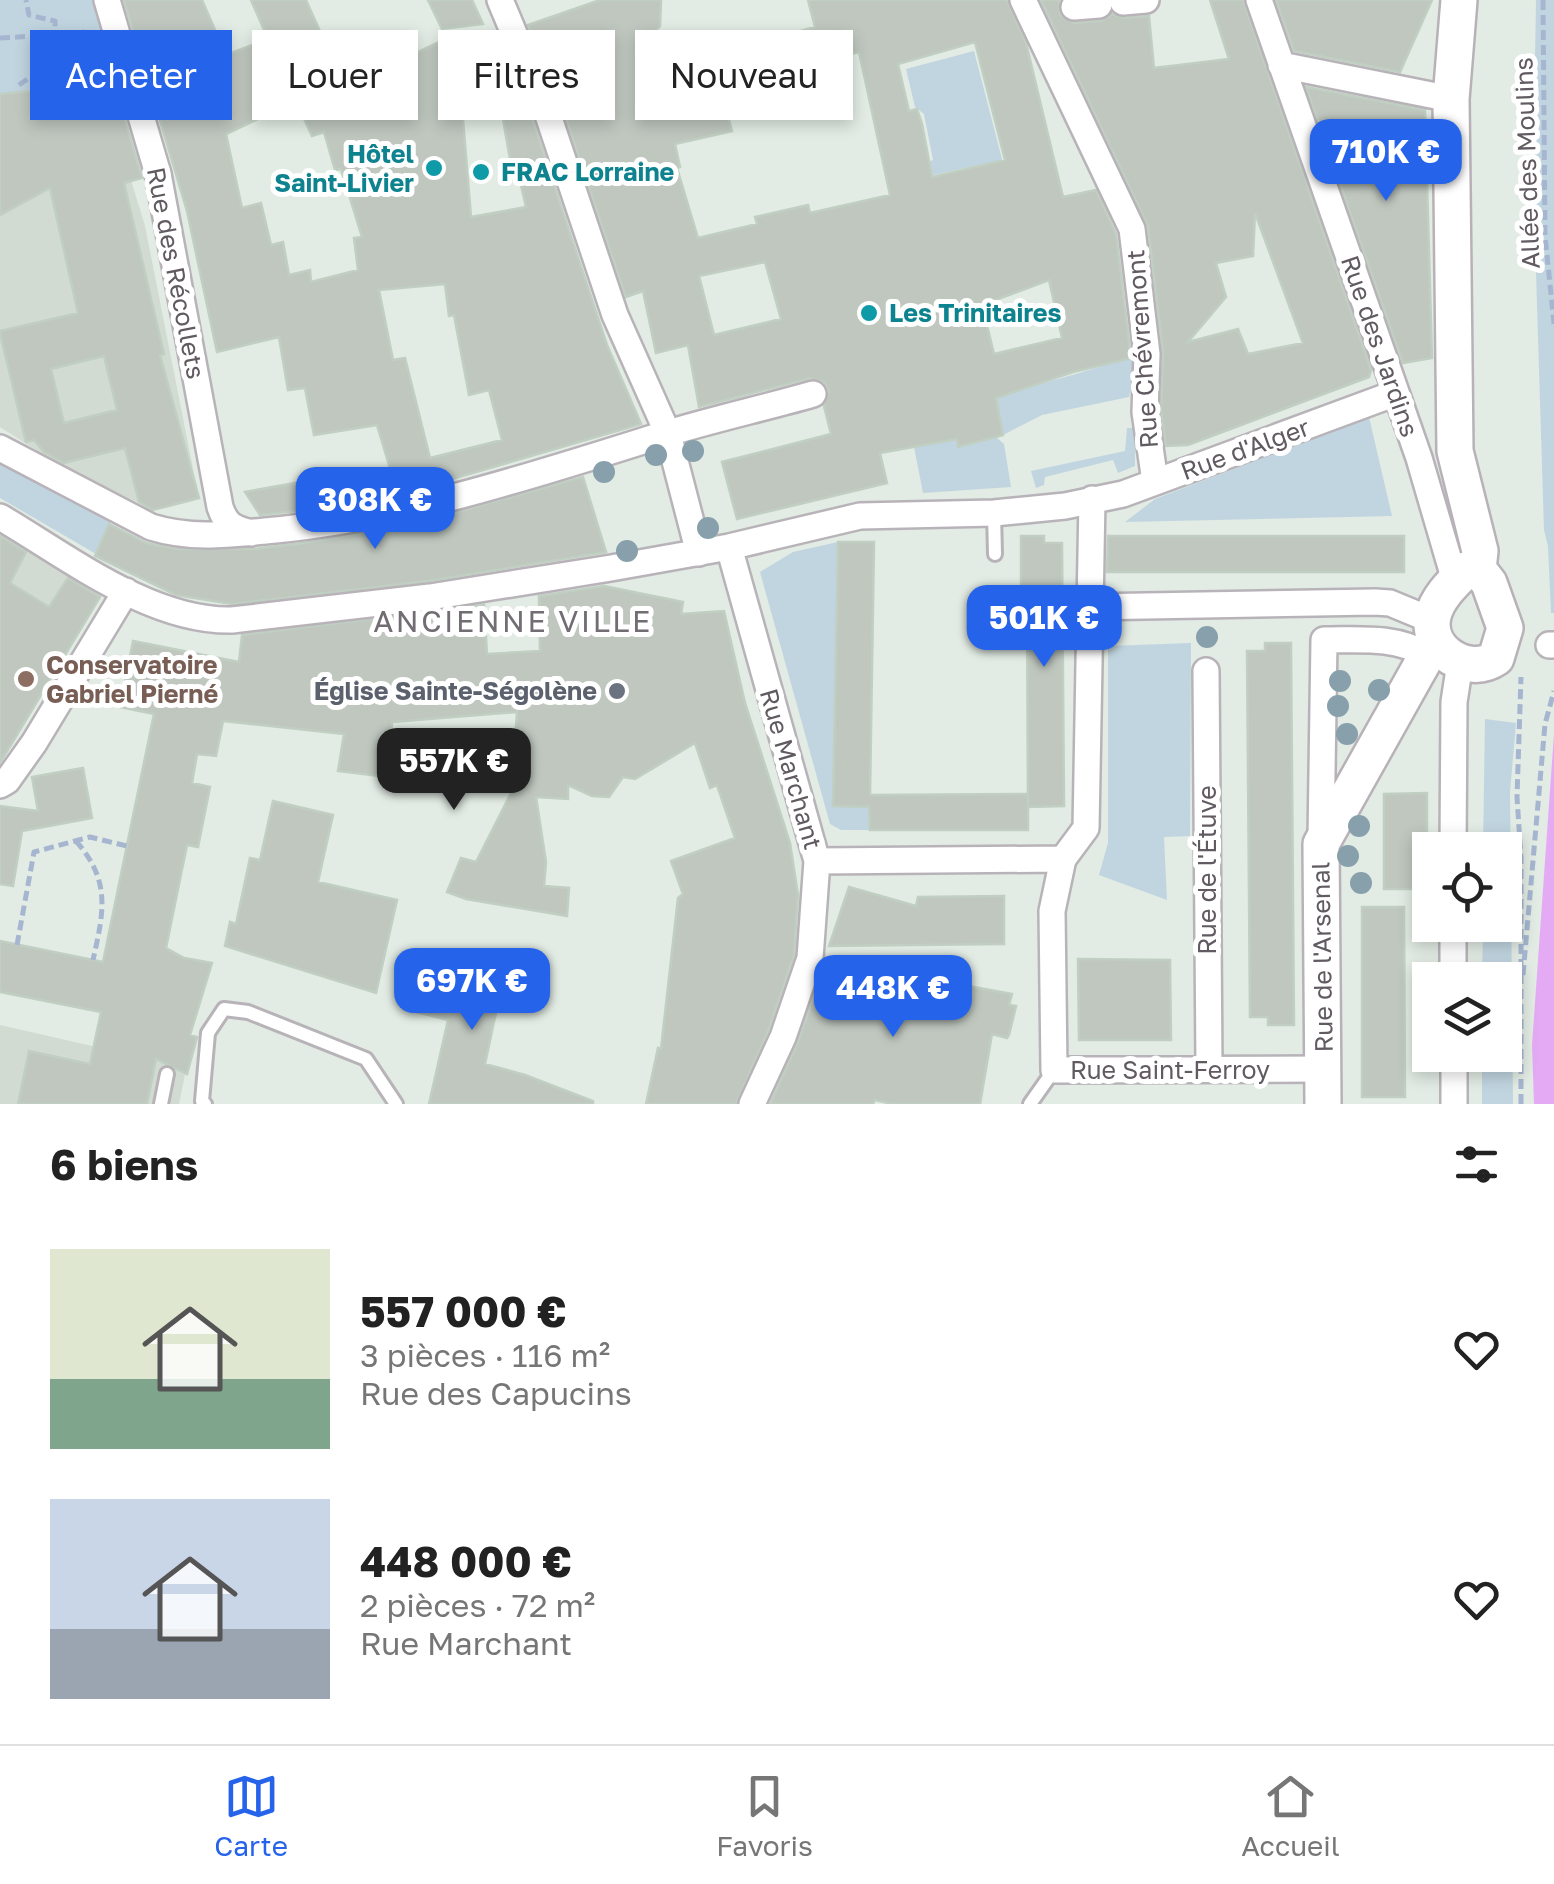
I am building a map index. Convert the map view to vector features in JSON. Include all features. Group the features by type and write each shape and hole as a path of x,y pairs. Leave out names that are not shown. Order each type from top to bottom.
{"street":[{"name":"Rue des Récollets","path":"107,0 158,174 220,507 225,521 233,528 251,532"},
{"name":"Rue des Jardins","path":"1259,0 1419,458 1466,575"},
{"path":"1453,832 1454,702 1440,646 1438,604 1466,575 1480,552 1455,451 1451,99 1459,0"},
{"path":"506,1 615,315 668,434 699,553"},
{"name":"Rue Chévremont","path":"1078,6 1132,229 1147,354 1145,412 1155,482"},
{"path":"1281,65 1451,99"},
{"name":"Rue d'Alger","path":"0,517 126,591 180,615 232,620 430,597 699,553 860,516 994,513 1092,500 1155,482 1396,393"},
{"path":"0,448 151,527 194,536 320,526 376,516 579,463 813,394"},
{"name":"Rue Saint-Ferroy","path":"1092,500 1086,828 1063,859 1052,911 1054,1070 1209,1068 1323,1087"},
{"name":"Rue Marchant","path":"729,548 818,861 810,958 784,1037 752,1104"},
{"path":"1090,607 1390,604 1440,646 1485,666 1496,658 1505,628 1485,574 1466,575"},
{"path":"0,785 34,743 126,591"},
{"name":"Rue de l'Arsenal","path":"1321,844 1440,646 1388,640 1324,640 1321,844 1323,1087"},
{"name":"Rue de l'Étuve","path":"1206,671 1209,1068"},
{"path":"818,861 1063,859"},
{"path":"1454,1072 1454,1104"}],"lane":[{"path":"994,513 995,554"},
{"path":"205,1104 202,1101 208,1034 224,1009 248,1012 366,1059 396,1104"},
{"path":"1030,1104 1054,1070"},
{"path":"161,1104 167,1074"}],"path":[{"path":"26,0 29,14 54,21 54,30"},
{"name":"Allée des Moulins","path":"1543,0 1546,234 1554,324"},
{"path":"0,38 30,36"},
{"path":"19,85 30,77"},
{"path":"1522,985 1545,724 1554,691"},
{"path":"1520,962 1517,797 1521,725"},
{"path":"17,944 34,852 90,837 127,846"},
{"path":"76,841 90,858 103,898 93,960"},
{"path":"1521,1072 1521,1104"}],"shaded area":[{"path":"0,0 92,0 102,30 30,30 30,91 0,94"},
{"path":"1536,0 1554,0 1554,613 1544,530 1533,175"},
{"path":"974,51 1004,167 994,174 983,164 929,176 926,163 933,160 924,114 915,107 906,69"},
{"path":"122,151 145,226 199,499 180,503 177,494 139,503 60,465 0,427 0,215"},
{"path":"1139,356 1129,397 1042,415 1003,435 995,393"},
{"path":"1369,417 1392,516 1125,522 1155,499"},
{"path":"1127,428 1135,428 1135,466 1118,473 1113,460 1045,477 1044,485 1036,488 1031,471 1125,451"},
{"path":"996,437 1004,444 1011,487 923,493 914,447 957,439 959,447"},
{"path":"0,460 113,516 96,554 0,498"},
{"name":"Conservatoire Gabriel Pierné","path":"0,532 102,594 0,765"},
{"path":"838,542 833,805 869,807 870,830 841,830 830,824 760,572 793,552"},
{"path":"1191,643 1190,836 1164,837 1167,900 1099,875 1108,843 1108,646"},
{"path":"1485,719 1516,723 1510,832 1483,832"},
{"path":"1554,734 1554,1104 1534,1104 1532,1045"},
{"path":"1483,942 1511,942 1512,962 1482,962"},
{"path":"0,1025 162,1062 185,1074 179,1104 0,1104"},
{"path":"1482,1072 1513,1072 1513,1104 1482,1104"}],"building":[{"path":"124,0 202,0 215,30 133,30"},
{"path":"251,0 306,0 319,30 264,30"},
{"path":"428,0 472,0 483,24 442,29"},
{"path":"600,0 661,0 660,26 656,30 635,30 635,120 729,120 732,131 675,144 680,167 677,168 698,238 757,224 755,217 808,205 810,213 890,195 859,52 853,54 853,30 804,30 815,27 808,0 1007,0 1026,43 1063,197 1096,190 1116,234 1131,358 1073,372 996,398 1003,435 958,447 957,439 880,453 887,483 737,519 722,462 831,434 824,406 829,391 824,382 810,378 699,407 688,345 656,353 643,291 626,297 566,120 615,120 615,30 530,30 528,25","holes":["975,42 1005,160 932,177 922,124 917,109 909,111 898,64","765,262 781,319 714,335 699,276","1049,280 1062,338 994,354 982,305"]},
{"path":"1041,0 1059,0 1060,15 1074,23 1101,21 1112,14 1123,18 1149,16 1154,68 1229,59 1210,0 1243,0 1371,370 1369,377 1188,445 1166,446 1161,411 1163,352 1148,226","holes":["1255,213 1303,343 1248,354 1238,329 1188,342 1226,297 1216,263 1253,256"]},
{"path":"1276,0 1432,0 1400,72 1294,51"},
{"path":"438,43 438,120 463,120 471,217 526,207 516,164 511,165 503,120 533,120 607,345 641,424 414,490 260,515 245,492 340,475 343,490 394,482 377,425 314,435 305,388 288,390 279,337 217,352 187,211 160,120 232,120 232,53 252,45 252,120 256,120 226,134 242,208 261,203 271,245 283,242 289,275 310,270 311,282 358,270 354,238 362,237 341,169 335,170 324,132 312,136 305,120 418,120 418,52","holes":["445,284 449,316 454,315 469,395 489,390 502,440 430,458 405,358 393,360 379,290"]},
{"path":"1306,87 1425,110 1432,358 1403,363"},
{"path":"30,91 30,120 125,120 142,178 124,183 164,354 160,355 199,498 153,510 139,502 125,448 64,463 44,452 34,440 26,442 0,331 78,313 50,188 0,215 0,94","holes":["104,356 117,410 64,423 51,369"]},
{"path":"583,477 606,552 428,581 232,604 176,595 95,556 109,524 146,543 177,549 254,549 421,522"},
{"name":"Conservatoire Gabriel Pierné","path":"0,536 26,552 10,583 49,607 68,578 100,597 0,763"},
{"path":"1021,536 1044,536 1044,543 1062,543 1064,806 1028,807 1027,596 1021,596"},
{"path":"1108,536 1404,536 1404,572 1107,572"},
{"path":"838,542 874,542 870,795 1028,794 1028,830 870,830 869,807 833,806"},
{"path":"604,586 683,602 681,614 724,611 745,703 790,843 798,895 794,955 768,1031 736,1104 646,1104 658,1048 661,1049 678,898 683,894 671,861 735,838 717,785 710,788 695,743 635,779 623,777 609,797 592,796 568,785 568,799 536,797 546,862 544,886 569,888 567,916 466,899 447,892 461,858 476,862 511,793 517,712 392,722 388,777 338,771 344,734 223,721 216,756 197,754 192,783 210,787 198,847 187,845 166,948 184,958 212,963 190,1035 197,1037 187,1074 156,1059 147,1104 18,1104 29,1051 90,1064 101,1012 0,992 0,941 103,962 154,714 120,707 133,641 239,662 242,635 484,605 487,654 540,651 539,596"},
{"path":"1265,643 1291,643 1294,1025 1268,1025 1268,1017 1250,1017 1247,651 1265,651"},
{"path":"83,768 92,818 22,831 13,886 0,884 0,806 38,811 32,777"},
{"path":"1427,793 1427,832 1412,832 1412,889 1384,889 1384,794"},
{"path":"273,801 333,815 318,882 397,900 376,993 225,946 230,922 236,924 250,858 260,860"},
{"path":"849,887 916,906 918,897 1004,896 1004,944 829,946"},
{"path":"1362,907 1404,907 1405,1097 1362,1097"},
{"path":"422,950 463,958 464,951 507,961 485,1064 525,1075 593,1104 429,1104 448,1020 405,1009 407,1002 400,1001"},
{"path":"1078,959 1170,960 1171,1040 1079,1040"},
{"path":"826,960 1012,994 1009,1005 1016,1006 1009,1035 1007,1038 992,1034 980,1104 892,1104 875,1100 873,1104 770,1104 798,1042"}],"place":[{"name":"Hôtel Saint-Livier","path":"434,168"},
{"name":"FRAC Lorraine","path":"481,172"},
{"name":"Les Trinitaires","path":"869,313"},
{"name":"Conservatoire Gabriel Pierné","path":"26,679"},
{"name":"Église Sainte-Ségolène","path":"617,691"}],"district":[{"name":"ANCIENNE VILLE","path":"513,622"}]}
